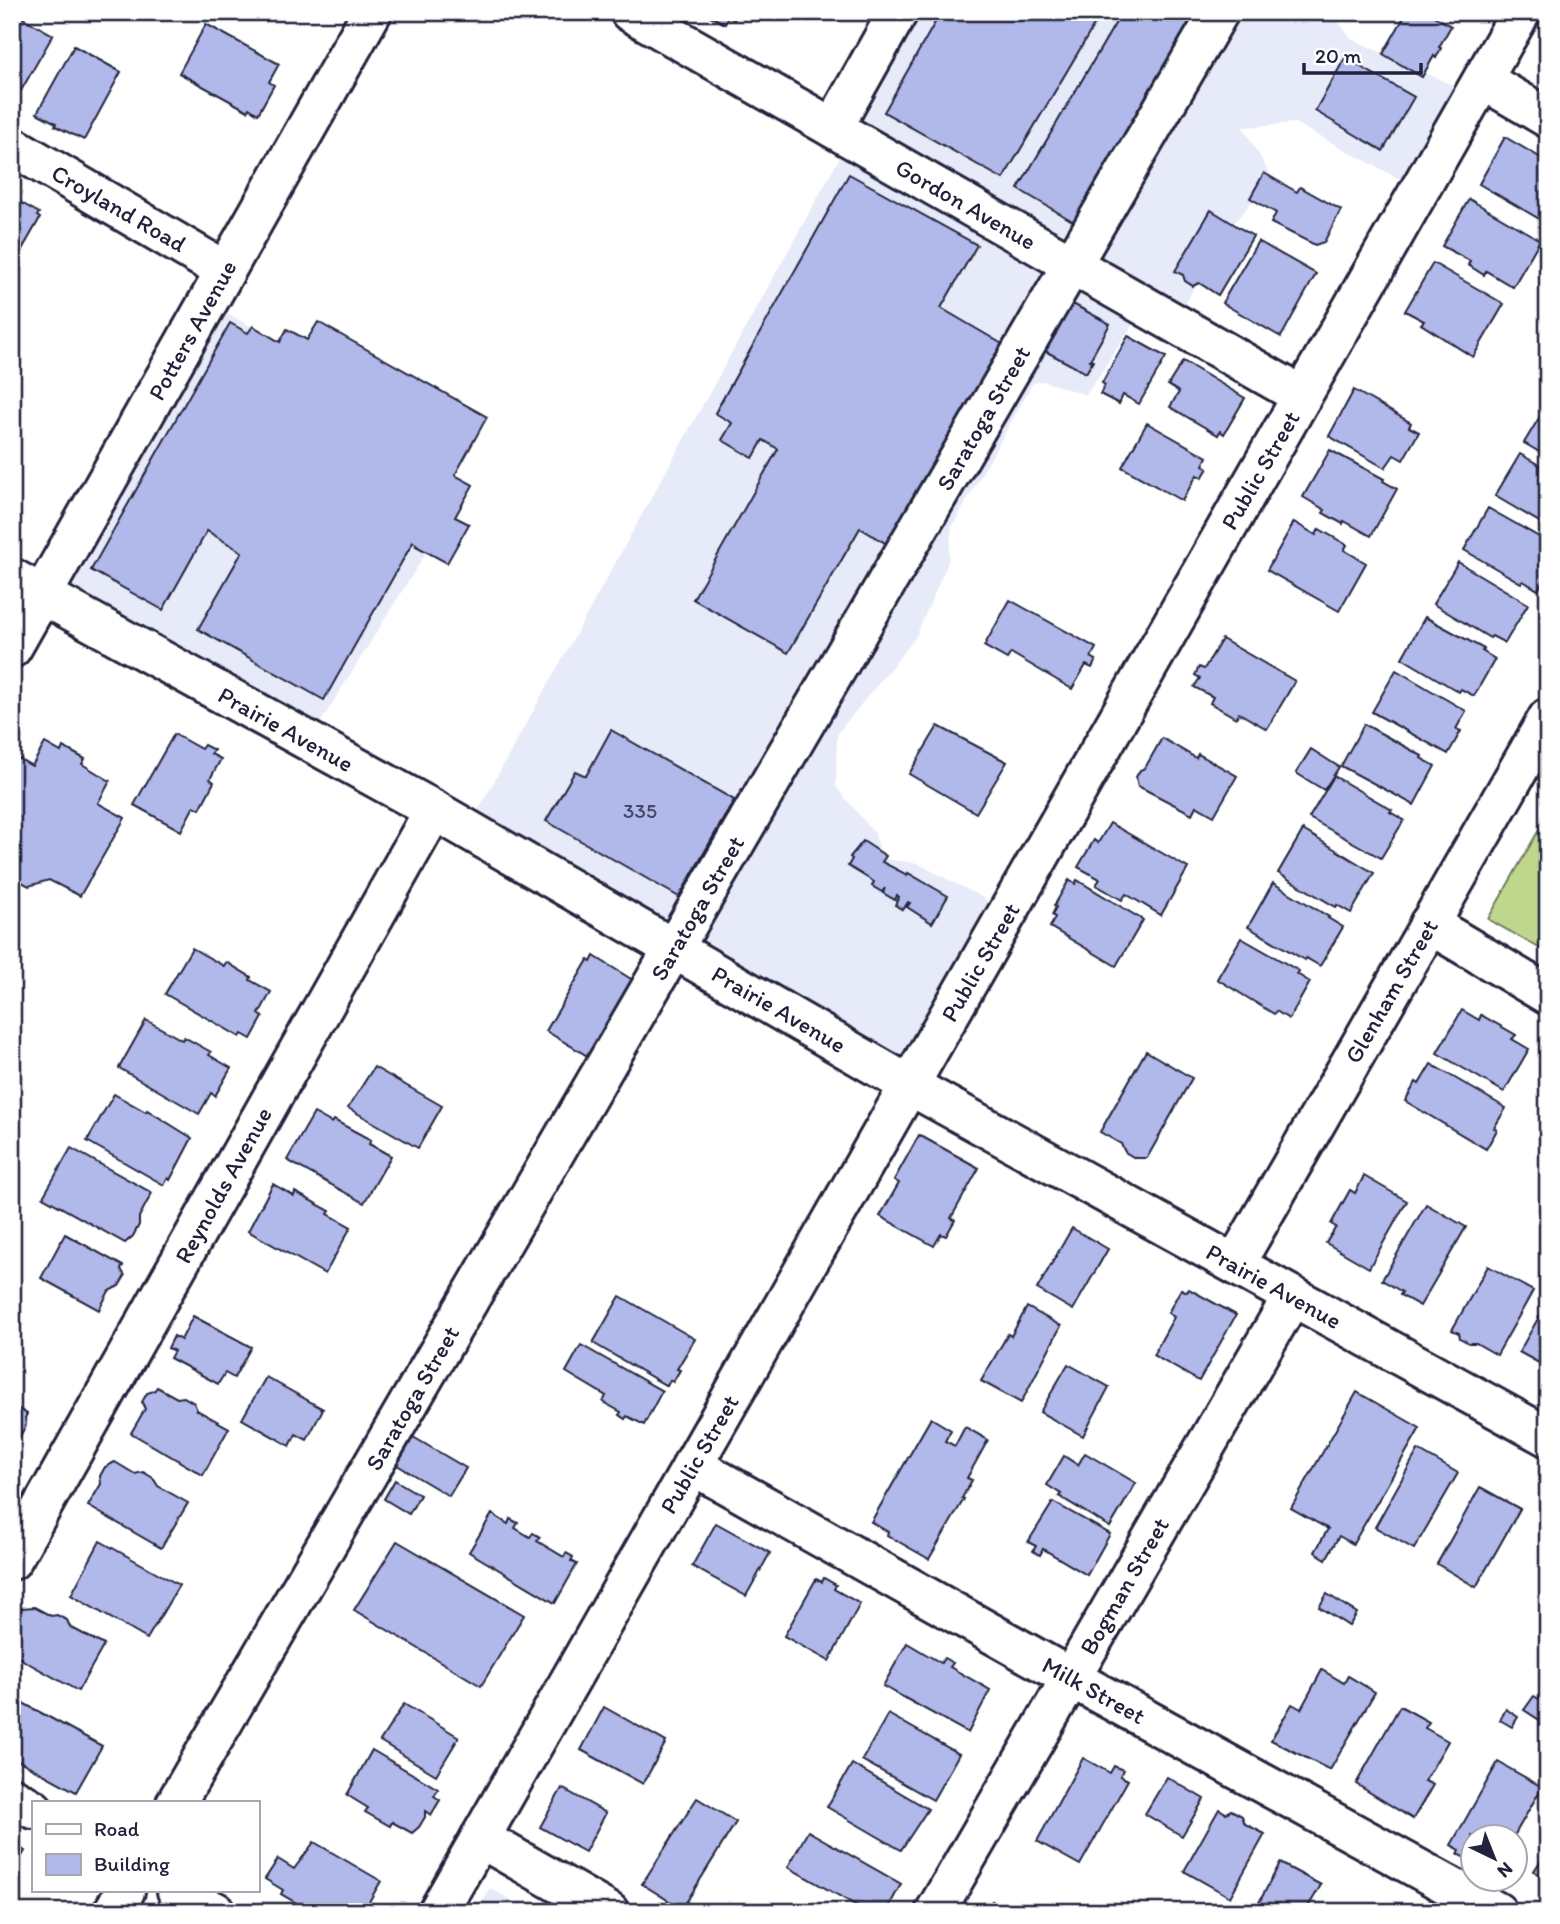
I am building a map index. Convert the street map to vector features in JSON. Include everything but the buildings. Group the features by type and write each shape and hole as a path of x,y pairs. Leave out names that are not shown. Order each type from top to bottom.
{"street":[{"name":"Potters Avenue","path":"12,648 27,586 225,271 372,12"},
{"name":"Gordon Avenue","path":"630,12 1302,396"},
{"path":"833,128 898,12"},
{"name":"Saratoga Street","path":"177,1801 1219,12"},
{"name":"Public Street","path":"438,1912 1521,12"},
{"path":"1483,80 1548,118"},
{"name":"Croyland Road","path":"12,146 225,271"},
{"name":"Prairie Avenue","path":"27,586 433,810 909,1085 1548,1437"},
{"name":"Glenham Street","path":"1235,1264 1548,718"},
{"name":"Reynolds Avenue","path":"12,1560 433,810"},
{"path":"1429,924 1548,995"},
{"name":"Bogman Street","path":"935,1912 1292,1297"},
{"name":"Milk Street","path":"692,1465 1071,1678 1497,1912"},
{"path":"12,1797 32,1808"},
{"path":"480,1838 609,1912"},
{"path":"113,1912 124,1892"},
{"path":"179,1892 216,1912"}],"shaded area":[{"path":"881,12 1330,12 1352,39 1456,87 1456,94 1407,183 1295,123 1243,127 1272,178 1217,243 1178,318 1143,309 1086,395 1043,381 1033,383 952,527 948,562 915,638 837,734 836,787 875,834 882,859 917,863 985,899 992,908 904,1066 464,836 854,132"},
{"path":"194,296 320,363 437,535 307,744 36,568"},
{"path":"490,1888 532,1912 476,1912"}],"green space":[{"path":"1548,814 1548,953 1488,919"}]}
